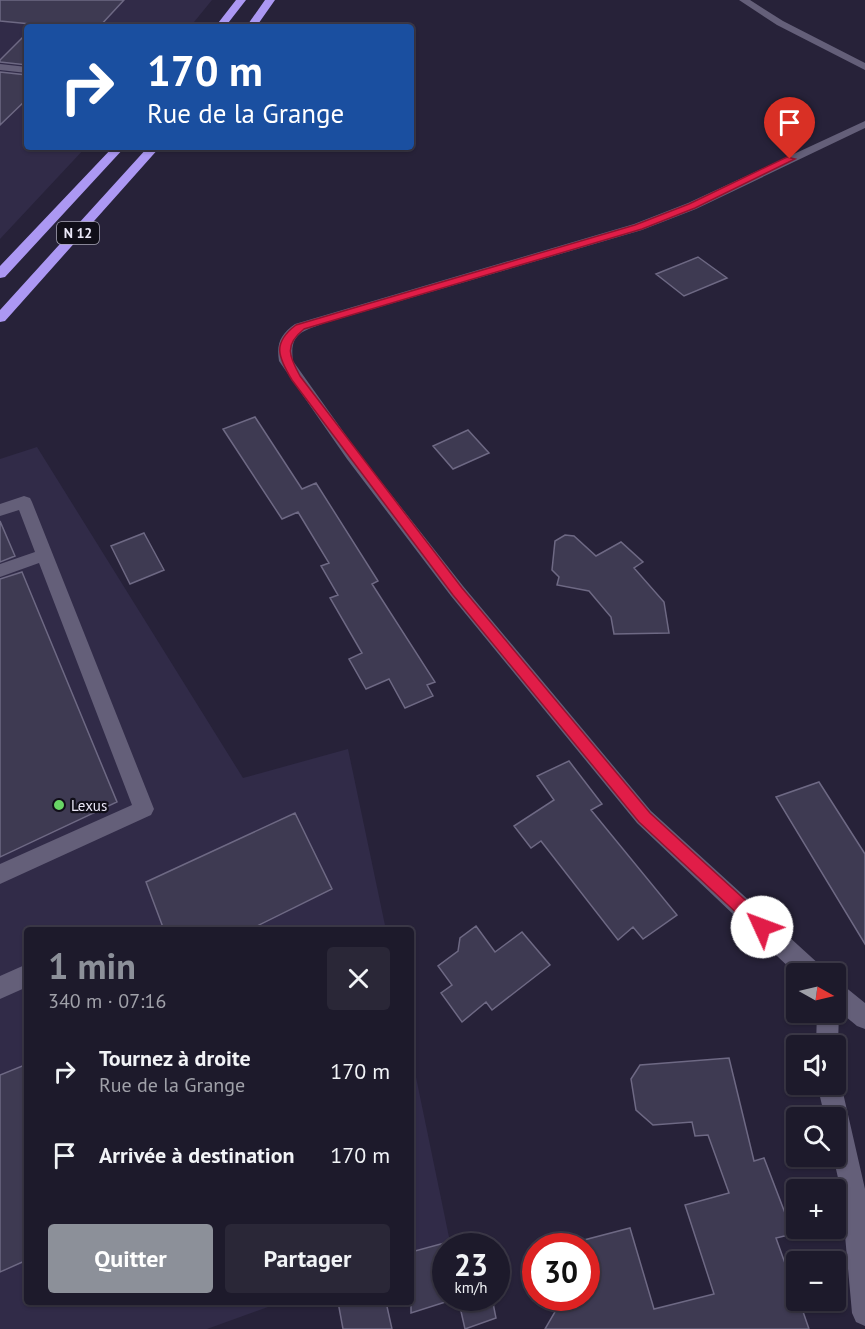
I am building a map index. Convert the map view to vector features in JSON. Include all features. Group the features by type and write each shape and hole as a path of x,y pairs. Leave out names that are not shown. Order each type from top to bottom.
{"highway":[{"path":"222,24 241,0"},
{"path":"253,24 270,0"},
{"name":"N 12","path":"0,274 116,150"},
{"name":"N 12","path":"0,318 151,150"}],"street":[{"path":"744,0 780,23 865,67"},
{"path":"0,67 24,70"},
{"path":"801,963 644,818 457,591 359,464 296,378 286,361 284,348 289,335 300,327 320,320 578,247 638,227 692,206 865,124"},
{"path":"0,510 24,502 144,810 0,874"},
{"path":"0,571 44,555"},
{"path":"0,988 24,976"},
{"path":"846,1007 865,1018"},
{"path":"832,1095 853,1191 865,1312"}],"shaded area":[{"path":"0,0 212,0 192,24 24,24 24,150 83,150 0,239"},
{"path":"37,447 243,778 348,749 385,927 24,927 24,1305 274,1305 207,1329 0,1329 0,459"},
{"path":"414,1068 448,1233 432,1233 432,1248 414,1255"}],"building":[{"path":"0,0 124,0 102,24 31,24 0,21"},
{"path":"24,36 24,65 0,62"},
{"path":"0,72 24,75 24,102 0,125"},
{"path":"698,257 727,278 684,296 656,274"},
{"path":"255,417 302,489 316,483 378,581 372,584 435,682 427,685 433,696 405,708 389,679 366,689 349,659 362,653 330,598 338,595 321,566 329,563 298,512 282,519 223,429"},
{"path":"468,430 489,453 453,469 433,446"},
{"path":"0,521 15,556 0,562"},
{"path":"144,533 164,570 130,584 111,546"},
{"path":"565,535 574,536 596,556 621,542 643,562 634,568 664,602 669,633 614,634 611,617 589,591 557,585 559,577 552,570 555,541"},
{"path":"22,572 117,802 0,857 0,579"},
{"path":"569,761 602,804 591,810 677,915 643,939 633,927 618,940 541,841 531,848 514,826 554,800 537,776"},
{"path":"819,782 865,854 865,944 776,797"},
{"path":"295,813 332,889 255,927 163,927 146,882"},
{"path":"476,926 495,952 522,932 550,965 492,1010 486,1002 462,1022 441,993 452,985 438,966 458,951 460,938"},
{"path":"729,1058 754,1161 764,1158 786,1216 786,1236 776,1238 786,1266 786,1311 803,1311 809,1329 545,1329 555,1311 600,1311 600,1236 630,1228 654,1309 714,1294 685,1205 729,1193 708,1135 695,1136 692,1122 653,1125 636,1110 631,1079 640,1065"},
{"path":"24,1065 24,1261 0,1272 0,1075"},
{"path":"432,1246 432,1306 411,1313 411,1305 414,1305 414,1251"},
{"path":"339,1305 387,1305 392,1329 343,1329"},
{"path":"461,1311 495,1311 496,1318 465,1329"}],"place":[{"name":"Lexus","path":"59,805"}],"route":[{"path":"762,927 644,818 457,591 352,455 296,378 286,361 284,348 289,335 300,327 578,247 638,227 692,206 790,159"}]}
